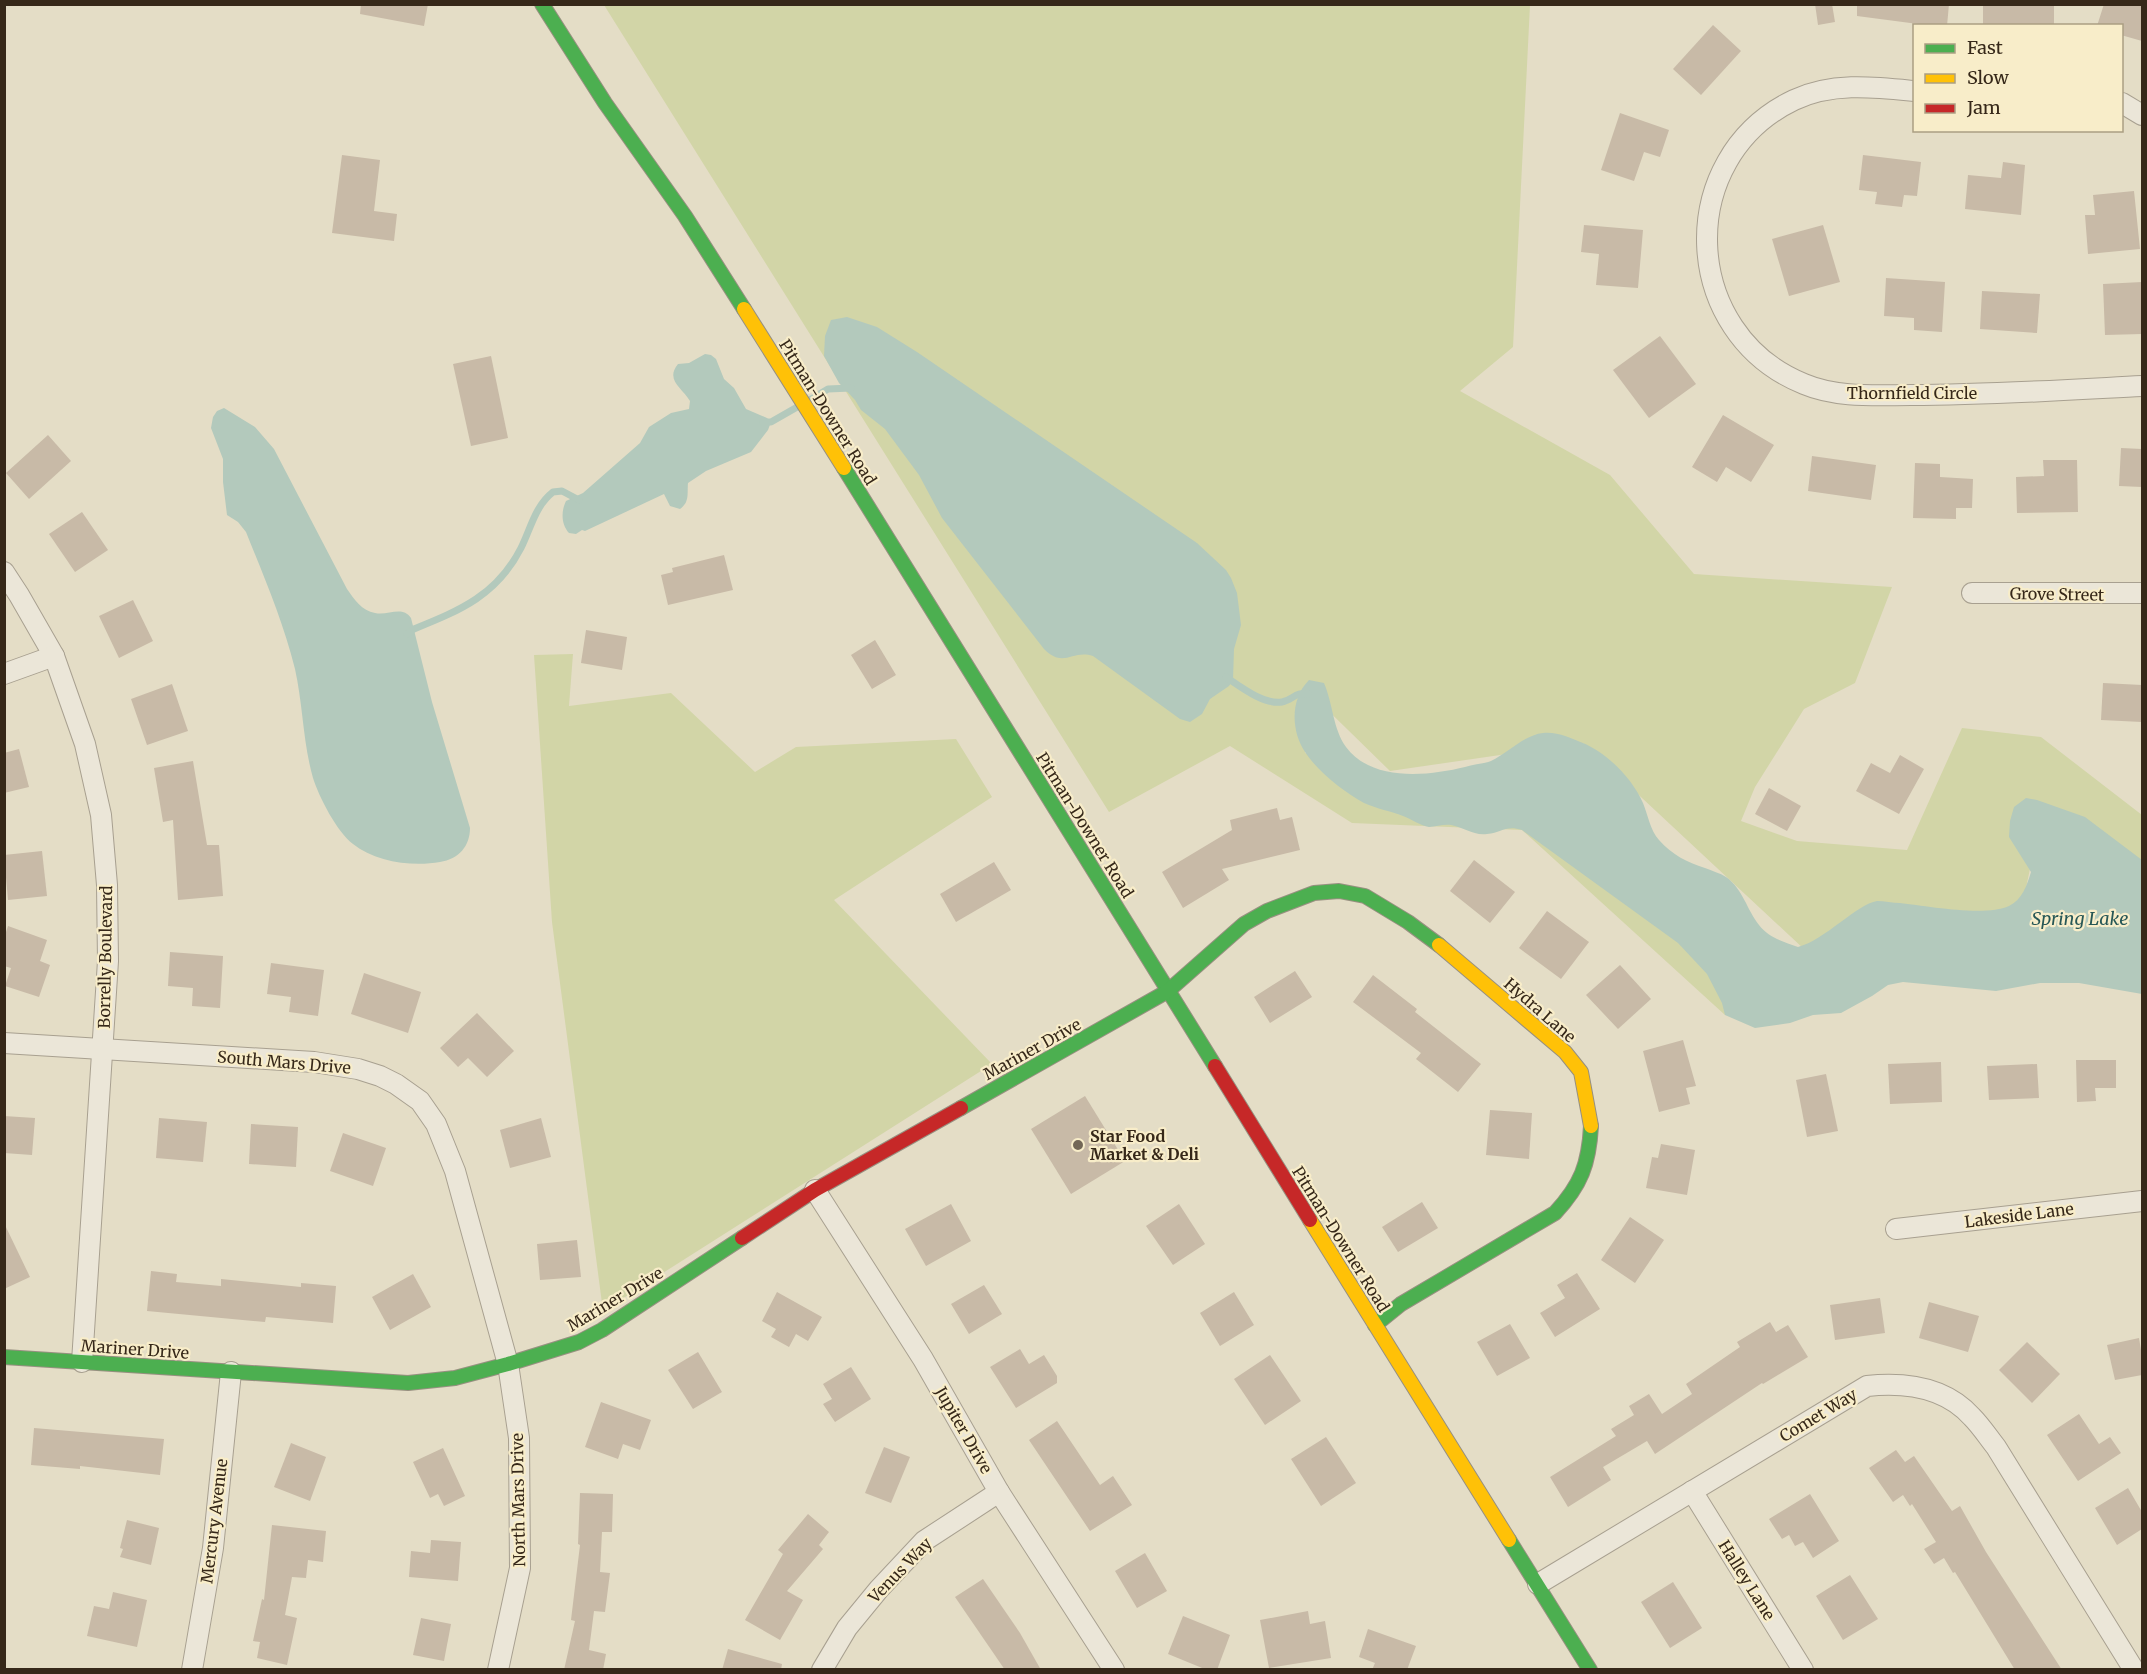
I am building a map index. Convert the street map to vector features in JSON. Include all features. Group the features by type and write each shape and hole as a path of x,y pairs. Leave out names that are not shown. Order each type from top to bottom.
{"street":[{"name":"Pitman-Downer Road","path":"542,4 605,103 685,216 915,580 1590,1670"},
{"name":"Thornfield Circle","path":"1913,92 1870,87 1821,91 1795,99 1774,111 1739,145 1725,165 1717,182 1706,237 1709,270 1726,314 1736,332 1752,350 1785,376 1806,385 1847,394 1944,395 2142,386"},
{"path":"2123,104 2142,115"},
{"name":"Borrelly Boulevard","path":"4,572 54,656 85,744 100,815 108,907 108,962 82,1362"},
{"name":"Grove Street","path":"1971,594 2142,593"},
{"path":"4,674 54,656"},
{"name":"Hydra Lane","path":"1168,991 1225,939 1267,911 1314,893 1339,891 1365,896 1429,936 1487,987 1527,1018 1565,1052 1581,1072 1591,1121 1590,1148 1583,1172 1572,1195 1555,1213 1401,1304 1375,1325"},
{"name":"Mariner Drive","path":"4,1357 408,1383 455,1378 579,1342 602,1330 815,1190 1168,991"},
{"name":"South Mars Drive","path":"4,1043 314,1062 358,1069 396,1084 420,1101 436,1124 455,1171 508,1364"},
{"name":"Jupiter Drive","path":"815,1190 922,1359 999,1492 1114,1670"},
{"name":"Lakeside Lane","path":"1896,1229 2142,1201"},
{"name":"North Mars Drive","path":"498,1670 520,1568 519,1438 508,1364"},
{"name":"Mercury Avenue","path":"192,1670 213,1548 231,1372"},
{"name":"Comet Way","path":"1538,1584 1867,1386 1887,1383 1909,1385 1935,1391 1972,1416 1996,1447 2134,1670"},
{"name":"Halley Lane","path":"1692,1491 1803,1670"},
{"name":"Venus Way","path":"822,1670 847,1628 879,1589 924,1541 999,1492"}],"green space":[{"path":"604,5 1530,5 1513,347 1460,391 1610,475 1694,574 1892,587 1855,683 1804,709 1755,787 1741,821 1797,841 1907,850 1962,728 2041,737 2142,815 2142,865 2042,811 2021,912 1805,950 1583,743 1390,771 1304,687 1305,753 1565,817 1813,1015 1725,1015 1522,830 1352,823 1230,746 1109,812"},
{"path":"573,654 569,706 671,693 755,772 796,747 956,739 992,797 834,900 992,1064 603,1311 552,922 534,655"}],"water":[{"path":"847,317 877,327 917,352 1197,543 1226,570 1237,593 1241,625 1234,649 1233,680 1229,686 1210,699 1202,714 1190,722 1180,719 1093,656 1057,658 1044,649 942,518 919,475 885,429 861,410 839,383 824,356 825,336 831,320"},
{"path":"705,354 716,359 724,379 734,388 746,409 771,422 768,430 751,452 706,471 688,483 687,500 680,509 670,506 664,494 585,531 582,530 576,534 569,533 564,526 563,517 566,501 583,493 640,443 649,427 671,413 689,409 690,401 676,384 674,370 678,364 689,363"},
{"path":"224,408 255,427 274,449 347,589 362,607 380,614 399,611 411,618 432,702 470,828 466,846 453,858 418,864 395,862 372,855 347,838 324,804 310,765 298,683 285,634 246,532 238,522 227,515 223,459 211,428 213,417 217,411"},
{"name":"Spring Lake","path":"1309,680 1324,683 1338,732 1346,747 1370,766 1385,771 1401,774 1434,773 1485,763 1497,758 1529,737 1543,733 1563,735 1592,747 1618,767 1632,784 1643,803 1653,832 1664,845 1686,860 1726,877 1737,887 1755,919 1767,933 1798,947 1819,937 1860,908 1877,901 1971,911 1986,911 2009,906 2021,896 2031,872 2009,837 2014,807 2026,798 2085,817 2142,860 2142,994 2079,983 2040,983 1996,991 1903,982 1888,985 1841,1013 1813,1015 1790,1023 1755,1028 1725,1015 1722,1003 1707,974 1678,943 1522,830 1507,829 1482,834 1451,825 1426,826 1364,803 1340,787 1310,759 1297,735 1295,715 1298,696"}],"building":[{"path":"361,4 428,4 424,26 360,14"},
{"path":"1815,4 1832,4 1835,22 1818,25"},
{"path":"1857,4 1949,4 1947,24 1918,24 1857,16"},
{"path":"1983,4 2054,4 2054,24 1983,24"},
{"path":"2104,4 2142,4 2142,41 2123,36 2123,24 2098,24"},
{"path":"1713,25 1741,51 1701,95 1673,69"},
{"path":"1620,113 1669,130 1660,157 1644,152 1634,181 1601,170"},
{"path":"342,155 380,160 374,211 397,214 394,241 332,233"},
{"path":"1863,155 1921,162 1917,196 1904,195 1902,207 1875,204 1877,192 1859,190"},
{"path":"2003,162 2025,165 2021,215 1965,209 1968,175 2001,178"},
{"path":"2134,191 2140,249 2088,254 2085,215 2095,215 2093,195"},
{"path":"1584,225 1643,230 1638,288 1596,285 1599,254 1581,252"},
{"path":"1823,225 1840,282 1789,296 1772,239"},
{"path":"1886,278 1945,282 1942,332 1914,330 1914,318 1884,316"},
{"path":"2142,282 2142,334 2105,335 2103,284"},
{"path":"1982,291 2040,294 2037,333 1980,329"},
{"path":"1660,336 1696,384 1649,418 1613,370"},
{"path":"491,356 508,438 471,446 453,364"},
{"path":"1723,415 1774,445 1751,482 1726,467 1717,482 1692,467"},
{"path":"48,435 71,461 29,499 6,473"},
{"path":"2121,448 2142,449 2142,487 2119,486"},
{"path":"1812,456 1876,465 1871,500 1808,491"},
{"path":"2043,460 2077,460 2078,512 2017,513 2016,477 2044,476"},
{"path":"1915,463 1940,464 1940,477 1973,479 1972,508 1956,508 1956,519 1913,518"},
{"path":"82,512 108,550 75,572 49,534"},
{"path":"724,555 733,590 668,605 661,575 673,572 672,568"},
{"path":"133,600 153,641 119,658 99,616"},
{"path":"586,630 627,637 622,670 581,663"},
{"path":"875,640 896,675 872,689 851,655"},
{"path":"2103,683 2142,685 2142,722 2101,720"},
{"path":"172,684 188,731 147,745 131,699"},
{"path":"19,749 29,787 4,793 4,753"},
{"path":"1900,755 1924,769 1899,814 1856,791 1871,763 1890,773"},
{"path":"193,761 207,845 219,845 223,896 178,900 173,820 163,822 154,768"},
{"path":"1769,788 1801,806 1787,831 1755,814"},
{"path":"1277,808 1280,820 1292,817 1300,850 1222,869 1229,880 1183,908 1162,872 1232,830 1230,820"},
{"path":"42,851 47,896 8,900 4,855"},
{"path":"1474,860 1515,892 1490,923 1450,891"},
{"path":"994,862 1011,890 956,922 940,894"},
{"path":"1547,911 1589,942 1561,979 1519,948"},
{"path":"8,926 47,940 40,961 50,965 39,997 5,986 11,968 4,966 4,938"},
{"path":"170,952 223,956 220,1008 192,1006 193,988 168,986"},
{"path":"271,963 324,970 318,1016 289,1012 291,997 267,994"},
{"path":"1620,965 1651,999 1618,1029 1586,995"},
{"path":"1295,971 1312,997 1270,1023 1254,997"},
{"path":"364,973 421,992 408,1033 351,1014"},
{"path":"1373,975 1417,1009 1415,1012 1481,1064 1458,1092 1416,1059 1421,1053 1353,1002"},
{"path":"477,1013 514,1051 487,1077 468,1058 458,1067 440,1048"},
{"path":"1683,1040 1696,1086 1686,1088 1690,1104 1659,1112 1643,1051"},
{"path":"2076,1060 2116,1060 2116,1088 2095,1088 2096,1101 2077,1102"},
{"path":"1941,1062 1942,1102 1890,1104 1888,1064"},
{"path":"2037,1064 2039,1098 1989,1100 1987,1066"},
{"path":"1826,1074 1838,1131 1807,1137 1796,1080"},
{"name":"Star Food Market & Deli","path":"1085,1096 1125,1161 1071,1194 1031,1129"},
{"path":"1490,1110 1532,1113 1529,1159 1486,1155"},
{"path":"4,1116 35,1118 32,1155 4,1153"},
{"path":"159,1118 207,1122 203,1162 156,1158"},
{"path":"541,1118 551,1157 510,1168 500,1130"},
{"path":"251,1124 298,1127 296,1167 249,1164"},
{"path":"343,1133 386,1148 373,1186 330,1171"},
{"path":"1661,1144 1695,1150 1687,1195 1646,1188 1652,1157 1658,1158"},
{"path":"1422,1202 1438,1228 1398,1252 1382,1227"},
{"path":"951,1204 971,1241 926,1266 905,1229"},
{"path":"1179,1204 1205,1244 1173,1265 1146,1226"},
{"path":"1630,1217 1664,1240 1635,1283 1601,1260"},
{"path":"4,1223 30,1277 4,1289"},
{"path":"577,1240 581,1277 540,1280 537,1244"},
{"path":"151,1271 177,1274 176,1282 221,1286 221,1279 301,1287 301,1283 336,1286 333,1323 266,1317 265,1322 147,1311"},
{"path":"1577,1273 1600,1309 1555,1337 1540,1313 1565,1298 1557,1285"},
{"path":"413,1274 431,1307 390,1330 372,1297"},
{"path":"984,1285 1002,1314 969,1334 951,1304"},
{"path":"777,1292 822,1317 808,1341 796,1334 789,1347 771,1337 776,1329 762,1321"},
{"path":"1234,1292 1254,1325 1220,1346 1200,1313"},
{"path":"1880,1298 1885,1333 1835,1340 1830,1305"},
{"path":"1929,1302 1979,1316 1968,1352 1919,1338"},
{"path":"1770,1322 1776,1332 1788,1325 1808,1357 1762,1383 1655,1454 1647,1441 1603,1467 1611,1480 1568,1507 1550,1477 1616,1436 1611,1429 1634,1415 1629,1406 1649,1394 1662,1414 1692,1394 1686,1384 1740,1347 1737,1342"},
{"path":"1510,1324 1530,1358 1497,1376 1477,1342"},
{"path":"2139,1338 2142,1375 2115,1380 2107,1345"},
{"path":"2027,1342 2060,1374 2032,1403 1999,1370"},
{"path":"1020,1349 1029,1364 1044,1355 1057,1376 1057,1383 1016,1408 990,1367"},
{"path":"698,1352 722,1392 693,1409 668,1370"},
{"path":"1270,1355 1301,1401 1265,1425 1234,1379"},
{"path":"851,1367 871,1399 835,1422 823,1404 832,1399 823,1384"},
{"path":"601,1402 651,1420 640,1450 623,1444 618,1459 585,1447"},
{"path":"2079,1414 2099,1444 2110,1437 2121,1453 2078,1481 2047,1435"},
{"path":"1057,1421 1100,1485 1113,1476 1132,1505 1090,1531 1029,1440"},
{"path":"34,1428 164,1439 160,1475 80,1466 80,1469 31,1465"},
{"path":"1326,1437 1356,1483 1321,1506 1291,1459"},
{"path":"291,1443 326,1457 310,1501 274,1487"},
{"path":"884,1447 910,1457 891,1503 865,1493"},
{"path":"443,1448 465,1496 444,1506 438,1494 430,1498 413,1462"},
{"path":"1896,1450 1905,1462 1914,1456 1952,1511 1960,1506 1986,1552 2062,1670 2015,1670 1955,1572 1953,1573 1944,1558 1934,1564 1924,1549 1936,1542 1912,1504 1910,1506 1903,1495 1893,1502 1869,1468"},
{"path":"2128,1488 2142,1512 2142,1529 2117,1545 2095,1508"},
{"path":"580,1493 613,1494 612,1532 602,1532 600,1572 610,1573 605,1612 594,1611 589,1650 606,1654 603,1670 564,1670 575,1621 571,1620 580,1545 578,1544"},
{"path":"1810,1494 1839,1541 1813,1558 1803,1542 1795,1546 1789,1535 1782,1539 1769,1519"},
{"path":"808,1514 829,1532 819,1545 823,1549 787,1591 803,1600 780,1640 745,1620 783,1554 778,1550"},
{"path":"127,1520 159,1528 151,1565 120,1557"},
{"path":"272,1525 326,1531 323,1562 308,1560 306,1578 292,1577 285,1615 297,1618 287,1665 257,1658 260,1642 253,1641 262,1599 264,1600"},
{"path":"431,1540 461,1542 458,1581 409,1577 411,1551 430,1553"},
{"path":"1145,1553 1167,1591 1137,1608 1115,1571"},
{"path":"1850,1575 1878,1619 1843,1640 1816,1596"},
{"path":"983,1579 1020,1633 1041,1670 1005,1670 955,1597"},
{"path":"1673,1582 1702,1628 1670,1648 1641,1602"},
{"path":"113,1592 147,1600 137,1647 87,1636 94,1606 109,1609"},
{"path":"1308,1611 1310,1624 1325,1621 1331,1658 1269,1668 1260,1620"},
{"path":"1183,1616 1230,1635 1217,1670 1207,1670 1168,1654"},
{"path":"421,1618 451,1624 444,1661 413,1655"},
{"path":"1368,1629 1416,1646 1407,1670 1372,1670 1375,1663 1359,1657"},
{"path":"728,1649 782,1664 781,1670 722,1670"}],"waterway":[{"path":"808,401 828,389 851,388"},
{"path":"763,422 771,422 799,406"},
{"path":"407,634 476,599 501,578 521,548 542,504 553,492 562,491 579,500"},
{"path":"1226,677 1268,701 1282,702 1300,694 1308,694"}],"traffic: fast":[{"path":"542,4 605,103 685,216 744,309"},
{"path":"844,468 1215,1066"},
{"path":"961,1108 1168,991 1244,924 1267,911 1314,893 1339,891 1365,896 1408,922 1439,945"},
{"path":"1375,1325 1401,1304 1555,1213 1571,1193 1582,1173 1586,1163 1591,1126"},
{"path":"4,1357 408,1383 455,1378 579,1342 602,1330 742,1238"},
{"path":"1509,1540 1590,1670"}],"traffic: slow":[{"path":"744,309 844,468"},
{"path":"1439,945 1565,1052 1581,1072 1591,1126"},
{"path":"1310,1220 1509,1540"}],"traffic: jam":[{"path":"1215,1066 1310,1220"},
{"path":"742,1238 815,1190 961,1108"}],"place":[{"name":"Star Food Market & Deli","path":"1078,1145"}]}
